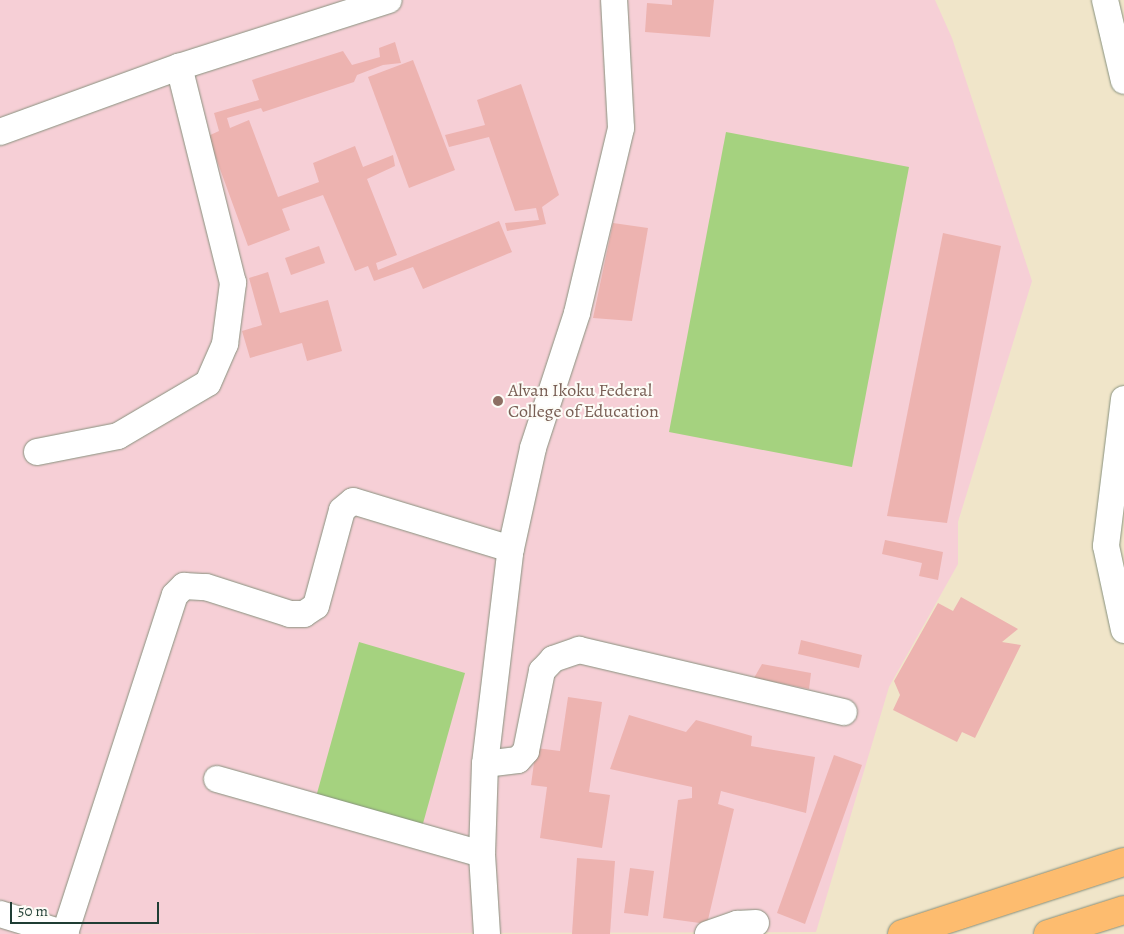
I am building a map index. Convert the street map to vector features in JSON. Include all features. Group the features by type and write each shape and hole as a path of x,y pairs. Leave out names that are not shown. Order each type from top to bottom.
{"main road":[{"path":"902,934 1124,862"},
{"path":"1048,934 1124,910"}],"lane":[{"path":"0,132 179,67 389,0"},
{"path":"487,934 482,854 485,764 511,549 533,448 577,314 622,128 614,0"},
{"path":"1104,0 1124,81"},
{"path":"37,452 118,436 208,383 225,344 233,283 179,67"},
{"path":"1124,399 1106,546 1124,630"},
{"path":"0,914 55,932 175,595 184,586 206,587 290,614 304,614 316,606 342,510 353,501 511,549"},
{"path":"485,764 518,760 526,751 542,671 553,659 579,650 844,712"},
{"path":"217,779 482,854"},
{"path":"708,934 737,924 756,923"}],"shaded area":[{"name":"Alvan Ikoku Federal College of Education","path":"0,0 935,0 952,38 1032,281 958,522 958,564 889,687 816,932 0,934"}],"green space":[{"path":"726,132 909,167 852,467 669,432"},
{"path":"359,642 465,673 422,827 316,797"}],"building":[{"path":"672,0 714,0 710,37 645,32 647,3 672,5"},
{"path":"395,42 401,63 383,65 357,75 354,82 263,112 261,108 227,118 230,128 249,120 278,197 319,182 313,163 355,146 363,167 393,155 395,166 367,179 397,255 376,263 378,270 499,221 512,252 423,289 413,267 374,281 368,266 355,271 323,195 282,209 290,230 248,246 208,136 219,131 214,113 259,100 252,80 343,51 352,65 380,57 379,48"},
{"path":"413,60 455,170 409,188 368,77"},
{"path":"521,84 559,195 542,207 546,224 507,231 505,223 539,220 536,208 515,211 489,137 449,147 445,135 485,125 477,100"},
{"path":"613,223 648,228 632,321 593,318"},
{"path":"943,233 1001,246 947,523 887,516"},
{"path":"319,246 325,263 291,275 285,258"},
{"path":"268,272 280,313 328,300 342,351 307,361 302,343 250,358 242,331 262,325 249,278"},
{"path":"885,540 943,552 938,580 919,576 922,563 882,554"},
{"path":"961,597 1018,629 1002,642 1021,645 975,738 962,732 957,742 893,710 900,695 894,681 938,603 953,611"},
{"path":"801,640 862,655 859,668 798,654"},
{"path":"762,664 811,673 809,689 754,678"},
{"path":"568,697 602,702 589,792 610,795 602,848 540,838 547,787 531,785 536,748 560,751"},
{"path":"629,715 686,732 696,720 752,736 751,746 815,757 806,813 721,791 718,804 734,809 707,924 663,918 678,800 692,798 692,787 610,769"},
{"path":"834,755 862,765 805,924 777,913"},
{"path":"577,858 615,861 610,934 572,934"},
{"path":"630,868 654,871 648,916 624,913"}],"place":[{"name":"Alvan Ikoku Federal College of Education","path":"498,401"}]}
